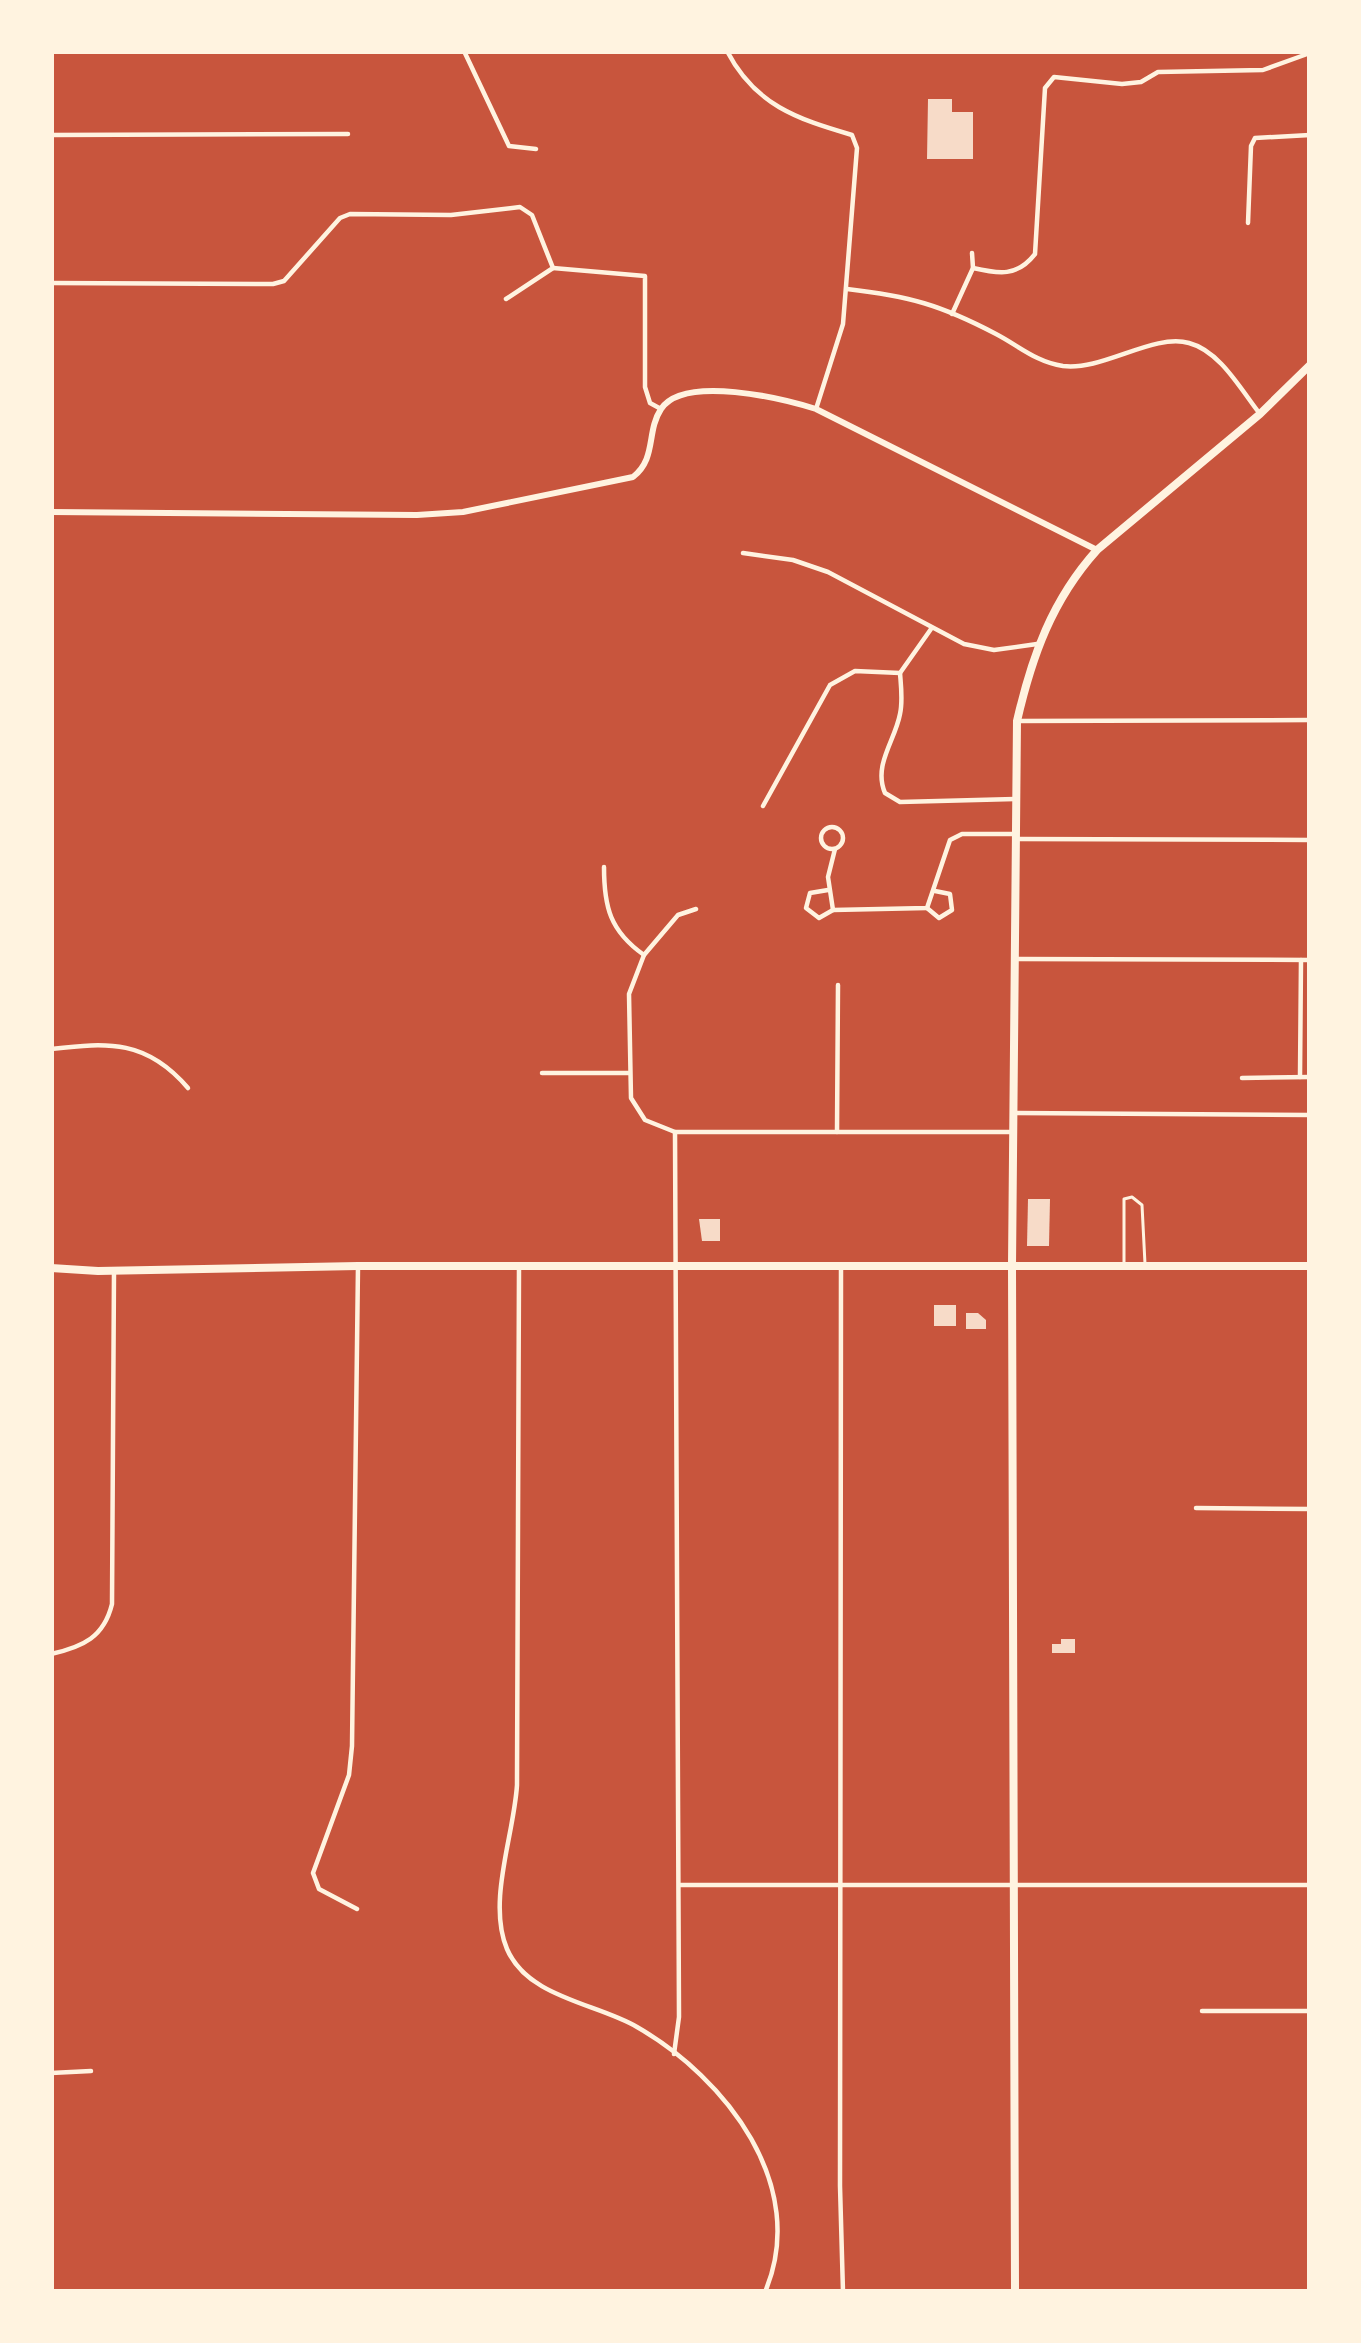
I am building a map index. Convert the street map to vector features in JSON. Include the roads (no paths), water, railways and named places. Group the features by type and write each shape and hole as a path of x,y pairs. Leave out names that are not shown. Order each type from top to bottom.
{"main road":[{"path":"1015,2292 1012,1265 1017,721 1037,644 1078,571 1310,365"},
{"path":"51,1268 1310,1266"}],"street":[{"path":"464,51 509,146 536,149"},
{"path":"727,51 748,83 781,112 852,135 856,148 842,326 816,409"},
{"path":"973,268 1003,274 1021,267 1035,254 1046,88 1054,76 1122,84 1141,82 1158,72 1263,70 1310,53"},
{"path":"51,135 348,134"},
{"path":"1248,223 1250,146 1255,138 1310,135"},
{"path":"51,283 273,284 284,281 340,218 350,214 452,215 520,207 532,215 553,268"},
{"path":"952,314 973,268 972,253"},
{"path":"506,298 553,268 644,276 645,387 650,403 661,409"},
{"path":"847,289 908,296 1060,366 1081,367 1177,341 1193,343 1216,358 1260,413"},
{"path":"51,512 368,516 463,512 633,477 650,457 661,409 671,399 692,392 768,394 816,409 1097,550"},
{"path":"743,553 793,560 828,572 931,629 978,648 1037,644"},
{"path":"931,629 900,673 900,716 880,780 885,793 900,802 1015,799"},
{"path":"764,806 830,685 855,671 900,673"},
{"path":"1017,721 1310,720"},
{"path":"927,908 950,840 957,835 1310,840"},
{"path":"832,910 828,890 835,849"},
{"path":"604,867 604,904 614,927 644,955"},
{"path":"828,890 810,893 806,908 819,918 832,910 927,908 939,918 952,910 950,894 932,892"},
{"path":"696,909 678,915 644,955 629,994 634,1106 654,1127 675,1132 1015,1132"},
{"path":"1017,959 1310,960"},
{"path":"1300,1077 1301,960"},
{"path":"837,1132 838,985"},
{"path":"51,1049 101,1043 150,1054 188,1088"},
{"path":"542,1072 629,1072"},
{"path":"1242,1078 1310,1077"},
{"path":"1015,1113 1310,1115"},
{"path":"674,2054 679,2017 675,1132"},
{"path":"357,1909 319,1889 314,1863 336,1814 352,1746 358,1266"},
{"path":"519,1266 517,1785 514,1828 502,1875 501,1924 508,1951 520,1970 538,1984 638,2027 726,2098 748,2128 777,2214 777,2252 765,2292"},
{"path":"841,1266 843,2292"},
{"path":"51,1654 96,1636 109,1616 113,1596 114,1271"},
{"path":"1196,1508 1310,1509"},
{"path":"679,1885 1310,1885"},
{"path":"1202,2011 1310,2011"},
{"path":"51,2073 91,2071"}],"lane":[{"path":"1124,1266 1122,1208 1124,1199 1132,1197 1142,1205 1144,1266"}]}
